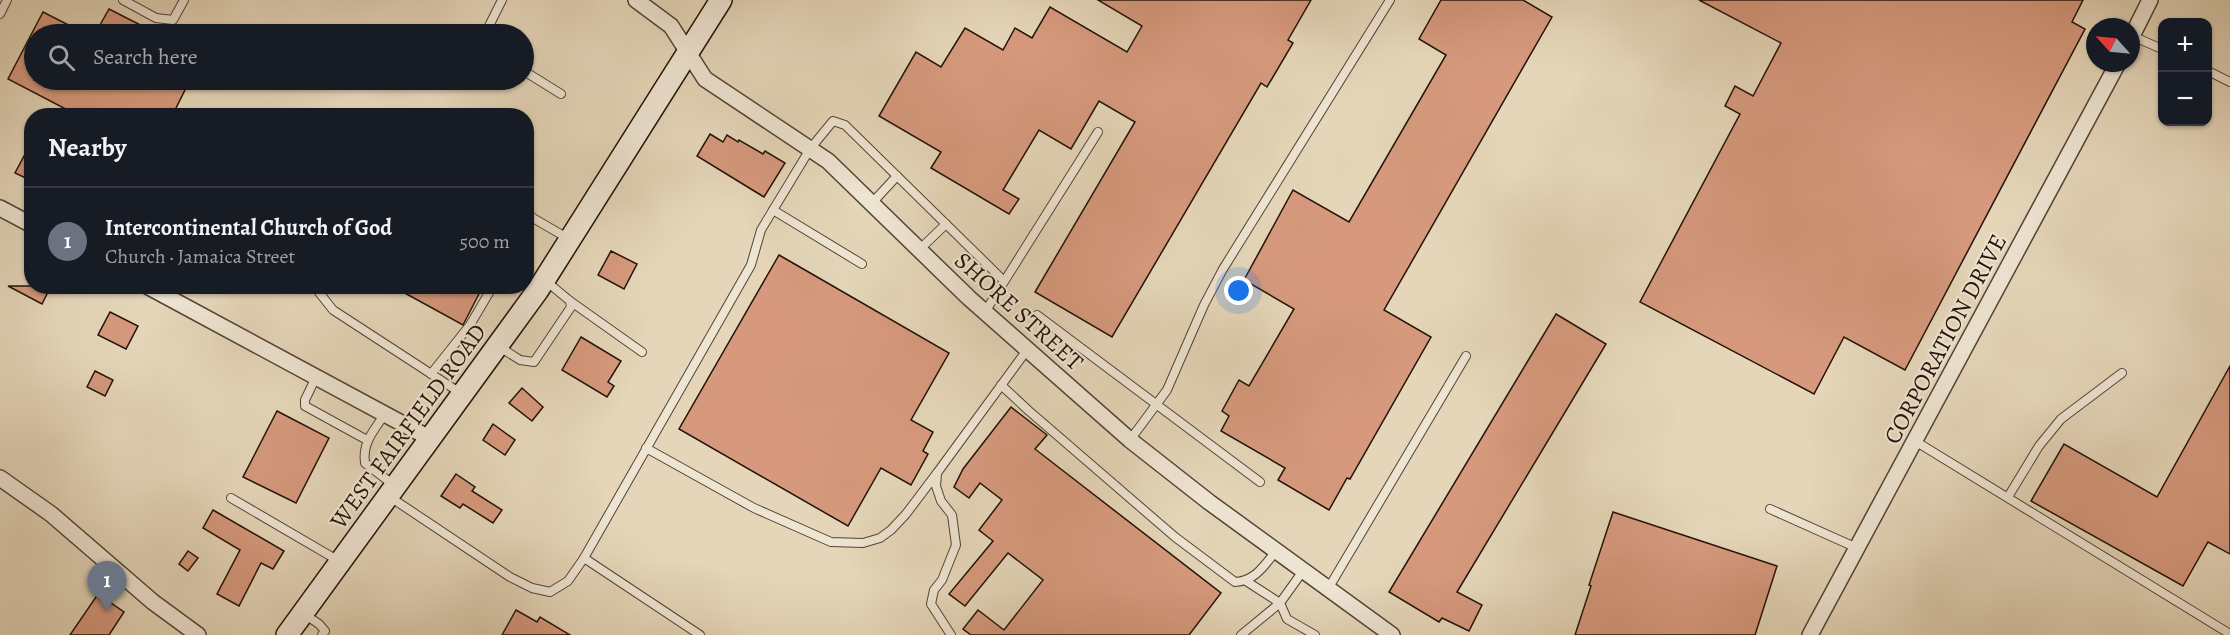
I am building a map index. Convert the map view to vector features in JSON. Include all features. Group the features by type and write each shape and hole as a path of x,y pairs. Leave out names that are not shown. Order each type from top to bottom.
{"main road":[{"name":"WEST FAIRFIELD ROAD","path":"287,635 463,395 544,280 721,0"}],"street":[{"name":"SHORE STREET","path":"636,0 671,26 705,79 828,161 985,312 1130,440 1275,551 1392,635"},
{"path":"2140,19 2150,0"},
{"name":"CORPORATION DRIVE","path":"1810,635 2113,72"},
{"path":"0,208 24,221"},
{"path":"162,294 431,439"},
{"path":"0,478 51,514 153,602 198,635"}],"lane":[{"path":"0,14 7,0"},
{"path":"123,0 156,18 173,20 184,0"},
{"path":"490,24 502,0"},
{"path":"1130,440 1167,390 1204,304 1223,270 1390,0"},
{"path":"2140,40 2158,47"},
{"path":"2210,72 2230,82"},
{"path":"534,77 561,94"},
{"path":"385,414 367,440 365,463 392,492 510,577 532,588 550,592 568,581 584,558 751,265 761,230 810,149 833,121 845,125 1004,281"},
{"path":"985,312 1098,132"},
{"path":"872,203 897,176"},
{"path":"773,210 862,264"},
{"path":"534,219 571,240"},
{"path":"919,250 946,224"},
{"path":"544,280 642,352"},
{"path":"320,294 333,310 463,395"},
{"path":"431,374 470,325 488,294"},
{"path":"498,346 520,360 534,362 571,308 570,301"},
{"path":"1037,315 1260,482"},
{"path":"646,448 754,508 831,542 863,543 880,538 906,514 1027,350"},
{"path":"1328,589 1466,356"},
{"path":"2008,497 2039,446 2061,419 2122,373"},
{"path":"316,377 305,400 305,406 367,440"},
{"path":"1001,385 1175,537 1235,582 1246,581 1259,571 1275,551"},
{"path":"1915,441 2230,634"},
{"path":"937,473 936,486 941,501 951,515 956,545 942,579 934,590 931,604 951,635"},
{"path":"231,498 340,562"},
{"path":"1770,509 1857,548"},
{"path":"584,558 700,635"},
{"path":"1241,635 1280,603 1303,571"},
{"path":"1246,581 1280,603 1287,619 1315,635"},
{"path":"302,614 319,624 326,634"}],"building":[{"path":"1098,0 1311,0 1288,40 1293,43 1267,87 1261,83 1112,337 1035,292 1135,122 1099,101 1071,149 1039,130 1003,190 1019,199 1009,214 931,168 941,152 879,116 916,52 941,67 965,28 1003,50 1015,28 1032,38 1050,7 1127,52 1142,26"},
{"path":"1441,0 1523,0 1552,17 1384,310 1431,337 1350,479 1347,478 1329,510 1278,480 1285,468 1221,431 1229,416 1222,411 1239,380 1249,386 1294,309 1244,280 1293,190 1349,222 1446,55 1419,39"},
{"path":"1699,0 2083,0 2072,22 2085,29 1905,370 1844,337 1814,394 1640,302 1740,114 1725,106 1735,86 1753,96 1781,43"},
{"path":"109,9 138,24 101,24"},
{"path":"43,12 66,24 37,24"},
{"path":"24,48 24,87 8,79"},
{"path":"29,90 185,90 176,108 64,108"},
{"path":"710,134 723,142 727,135 763,154 765,151 785,163 764,197 697,156"},
{"path":"24,156 24,177 15,173"},
{"path":"611,251 637,264 624,289 598,275"},
{"path":"779,255 949,353 911,420 933,432 923,451 928,454 911,485 881,468 848,526 679,429"},
{"path":"8,286 24,286 24,294 47,294 42,304"},
{"path":"407,294 479,294 463,325"},
{"path":"110,312 138,326 126,349 98,335"},
{"path":"1556,314 1606,344 1457,592 1482,605 1469,631 1442,618 1439,622 1389,592"},
{"path":"581,337 621,361 608,382 614,386 607,397 562,370"},
{"path":"2230,366 2230,554 2208,542 2183,586 2031,501 2064,444 2157,497"},
{"path":"95,371 113,380 105,396 87,387"},
{"path":"522,388 543,407 532,421 509,403"},
{"path":"1011,407 1047,435 1035,449 1221,593 1189,635 971,635 963,629 978,610 1004,630 1043,580 1008,553 965,606 949,594 993,541 979,530 1002,500 980,483 969,498 954,487 963,469"},
{"path":"277,411 329,438 296,503 243,477"},
{"path":"493,424 515,440 505,455 483,440"},
{"path":"456,474 475,487 472,491 502,510 493,523 463,504 460,508 441,496"},
{"path":"213,510 284,551 273,569 261,563 239,606 217,594 240,550 203,528"},
{"path":"1613,512 1777,566 1755,635 1575,635"},
{"path":"188,551 198,558 188,571 179,564"},
{"path":"98,594 124,612 109,635 70,635"},
{"path":"516,610 537,622 540,617 570,635 502,635"}],"place":[{"name":"Intercontinental Church of God","path":"107,611"}]}
